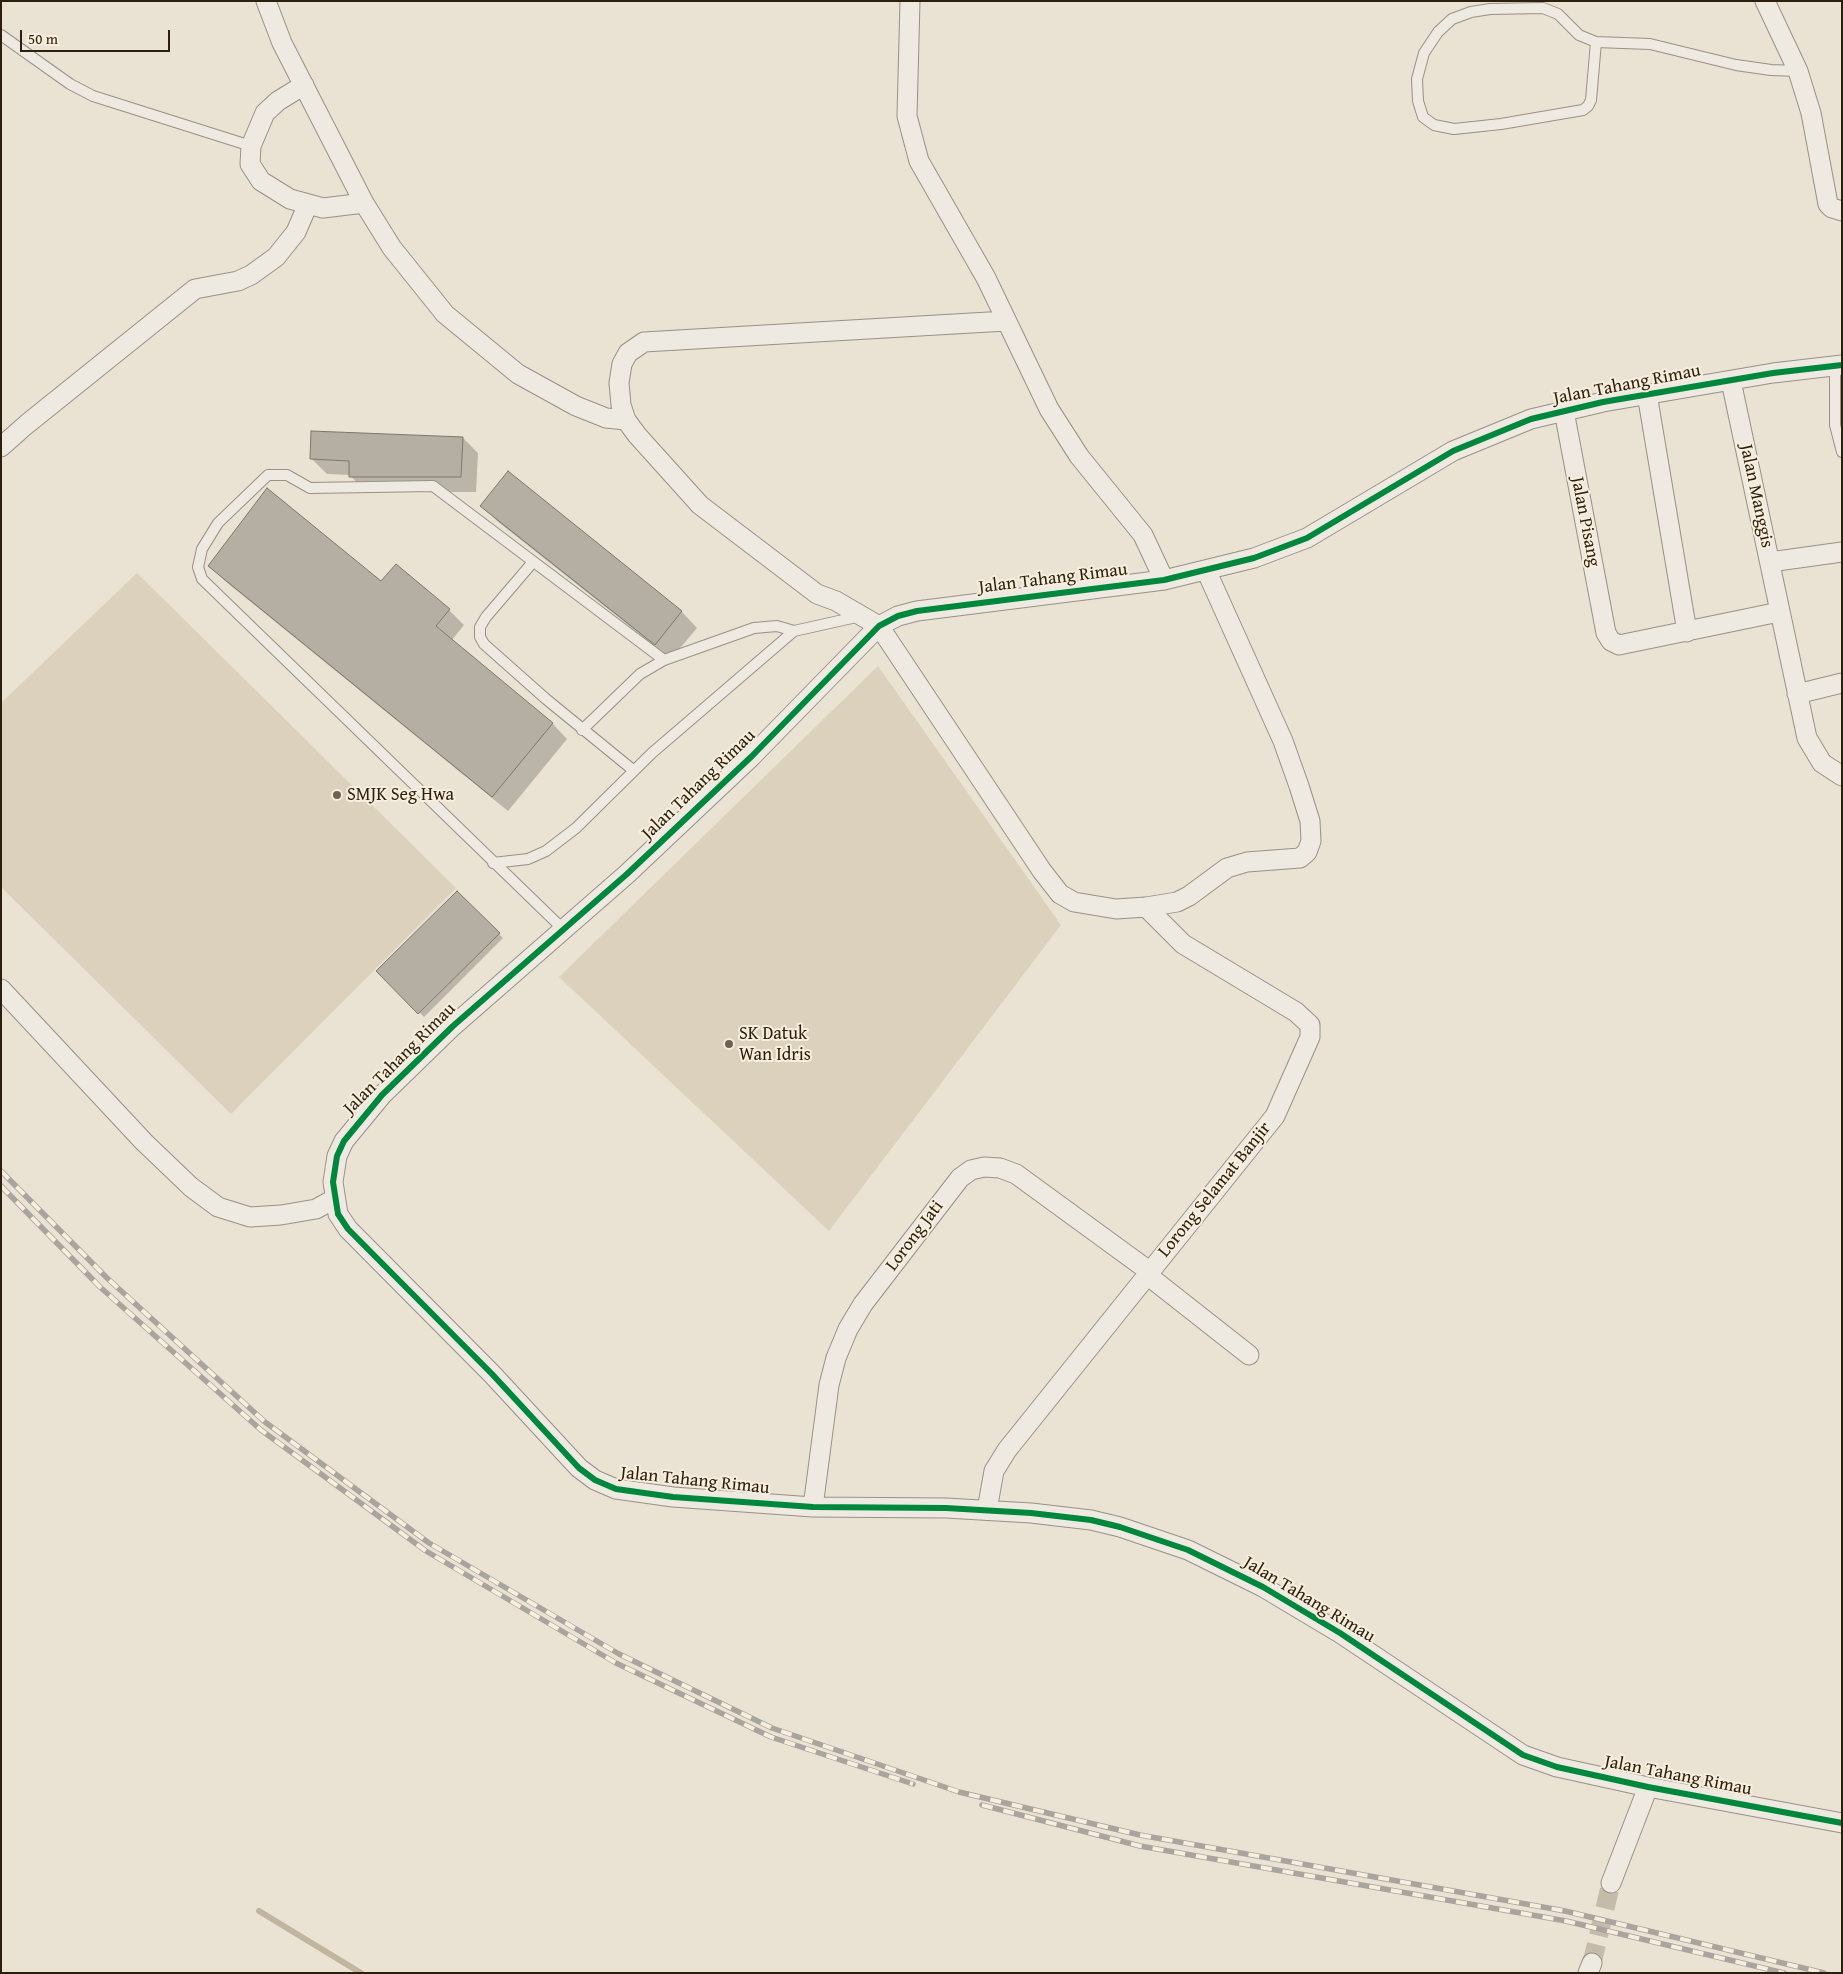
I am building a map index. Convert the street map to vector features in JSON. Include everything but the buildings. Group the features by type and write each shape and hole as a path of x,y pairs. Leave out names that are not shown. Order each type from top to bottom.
{"street":[{"path":"266,1 282,43 364,203 392,248 445,314 518,374 576,406 606,418 626,420"},
{"path":"910,1 907,109 911,138 919,161 986,278 1049,409 1079,456 1143,535 1164,580"},
{"path":"1765,1 1798,71 1812,113 1828,204 1832,208 1842,211"},
{"path":"304,85 278,101 265,113 251,146 250,164 261,181 290,199 323,208 364,203"},
{"path":"1,447 195,289 238,281 276,257 296,232 308,204"},
{"path":"1006,321 644,342 628,352 622,364 619,383 621,405 626,420 663,466 700,505 817,594 836,601 879,626 1042,871 1060,894 1074,902 1116,909 1177,902 1189,896 1227,868 1240,864 1300,858 1307,852 1311,841 1310,821 1282,741 1206,570"},
{"name":"Jalan Tahang Rimau","path":"1838,366 1773,372 1647,394 1564,411 1523,422 1460,448 1404,479 1307,538 1254,558 1164,580 917,611 898,616 879,626 752,756 627,874 453,1026 382,1095 352,1129 337,1156 333,1182 334,1199 338,1214 363,1246 486,1368 579,1468 595,1480 616,1489 673,1496 813,1507 987,1510 1091,1520 1120,1527 1188,1550 1264,1587 1340,1633 1523,1755 1557,1767 1648,1787 1842,1823"},
{"name":"Jalan Manggis","path":"1730,381 1807,738 1822,764 1842,776"},
{"path":"1647,394 1687,632 1779,612"},
{"name":"Jalan Pisang","path":"1564,411 1606,633 1611,641 1619,646 1687,632"},
{"path":"1770,562 1842,552"},
{"path":"1797,694 1842,683"},
{"name":"Lorong Selamat Banjir","path":"987,1510 994,1471 1007,1450 1275,1116 1310,1037 1310,1025 1296,1012 1183,944 1146,907"},
{"path":"1,989 144,1142 191,1187 218,1207 250,1217 281,1215 316,1209 334,1199"},
{"name":"Lorong Jati","path":"813,1507 830,1385 836,1358 848,1329 863,1304 960,1178 971,1170 984,1167 1000,1168 1016,1174 1148,1273 1249,1355"},
{"path":"1612,1883 1648,1787"}],"lane":[{"path":"1596,42 1591,100 1588,106 1582,110 1502,124 1454,129 1434,125 1423,117 1418,101 1417,78 1424,53 1438,32 1452,19 1471,12 1490,9 1543,8 1558,14 1579,35 1596,42 1650,44 1736,65 1771,70 1798,71"},
{"path":"1,36 70,84 93,96 251,146"},
{"path":"1838,366 1835,425 1842,452"},
{"path":"564,930 202,579 198,567 202,549 218,524 268,475 287,475 310,488 433,486 664,660"},
{"path":"532,562 486,617 480,627 480,637 484,644 582,730 633,770"},
{"path":"493,863 528,859 546,851 576,828 633,770 794,632 862,616"},
{"path":"582,730 640,674 664,660 754,628 777,626 794,632"}],"shaded area":[{"path":"137,573 456,888 231,1114 1,887 1,703"},
{"path":"878,666 1061,925 829,1231 559,977"}],"waterway":[{"path":"259,1911 361,1973"}],"tunnel":[{"path":"1592,1963 1611,1883"}],"railway":[{"path":"1,1171 107,1278 265,1422 429,1543 619,1654 772,1728 959,1792 1140,1835 1565,1911 1824,1973"},
{"path":"1,1186 100,1287 261,1430 426,1551 616,1663 771,1737 913,1784"},
{"path":"982,1805 1140,1846 1566,1921 1784,1973"}],"cycle path":[{"path":"1842,365 1773,373 1603,402 1531,419 1453,451 1307,538 1254,558 1164,580 917,611 898,616 879,626 752,756 627,874 453,1026 382,1095 344,1141 337,1156 333,1182 338,1214 348,1229 492,1374 579,1468 595,1480 616,1489 673,1497 813,1507 946,1508 1031,1513 1091,1520 1120,1527 1188,1550 1263,1587 1340,1633 1523,1755 1557,1767 1648,1787 1842,1823"}],"place":[{"name":"SMJK Seg Hwa","path":"337,795"},
{"name":"SK Datuk Wan Idris","path":"729,1044"}]}
